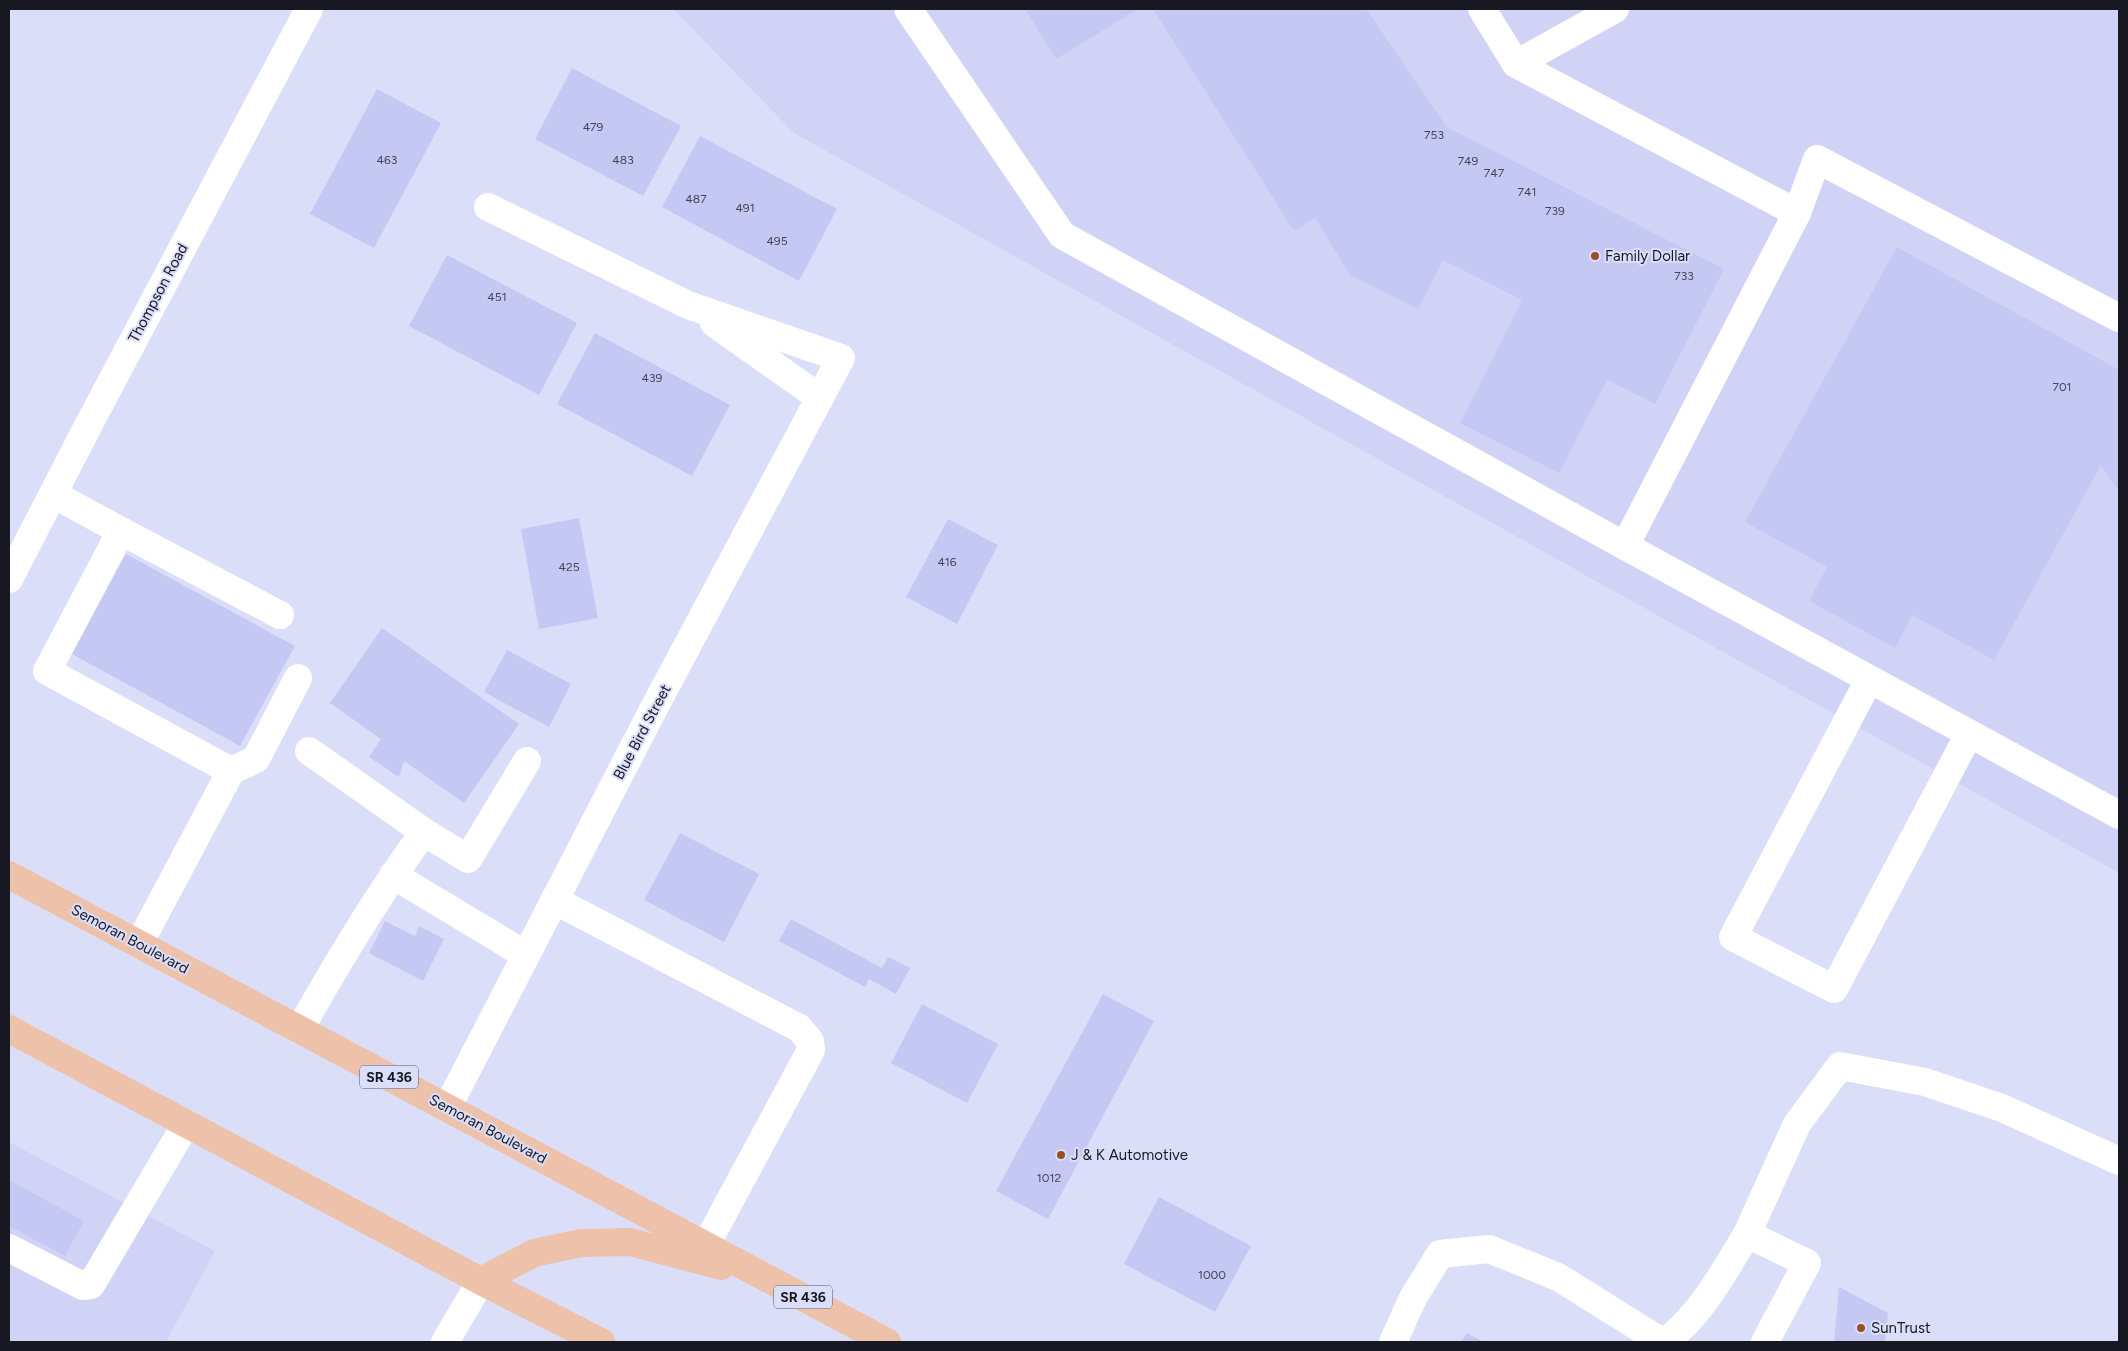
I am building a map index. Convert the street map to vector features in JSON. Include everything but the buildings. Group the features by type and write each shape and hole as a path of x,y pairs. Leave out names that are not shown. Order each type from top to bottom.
{"main road":[{"name":"Semoran Boulevard","path":"9,874 887,1342"},
{"path":"9,1029 481,1281 601,1342"},
{"path":"481,1281 534,1254 582,1242 630,1242 768,1279"}],"street":[{"name":"Thompson Road","path":"11,569 53,494 309,9"},
{"path":"908,9 1062,235 1625,546 2119,815"},
{"path":"1482,9 1516,64 1797,213"},
{"path":"1516,64 1615,9"},
{"path":"1625,546 1797,213 1818,158 2119,318"},
{"path":"488,207 688,305 820,398"},
{"name":"Blue Bird Street","path":"447,1108 654,708 841,358 688,305"},
{"path":"53,494 280,615"},
{"path":"121,531 47,671 232,771"},
{"path":"139,944 232,771 256,759 298,678"},
{"path":"1870,680 1733,937 1834,989 1969,734"},
{"path":"309,751 424,832 468,860 527,761"},
{"path":"300,1030 344,951 393,875 424,832"},
{"path":"393,875 526,955"},
{"path":"554,900 799,1028 810,1041 812,1050 706,1245"},
{"path":"1393,1342 1413,1298 1440,1254 1489,1249 1558,1277 1663,1342 1678,1332 1700,1309 1747,1234 1797,1124 1840,1066 1934,1085 2002,1108 2119,1161"},
{"path":"9,1248 83,1286 91,1285 186,1124"},
{"path":"1747,1234 1808,1263 1765,1342"},
{"path":"445,1342 481,1281"}],"shaded area":[{"path":"673,9 2119,9 2119,873 794,133"},
{"path":"9,1142 215,1251 166,1342 9,1342"}],"place":[{"name":"Family Dollar","path":"1595,256"},
{"name":"J & K Automotive","path":"1061,1155"},
{"name":"SunTrust","path":"1861,1328"}]}
